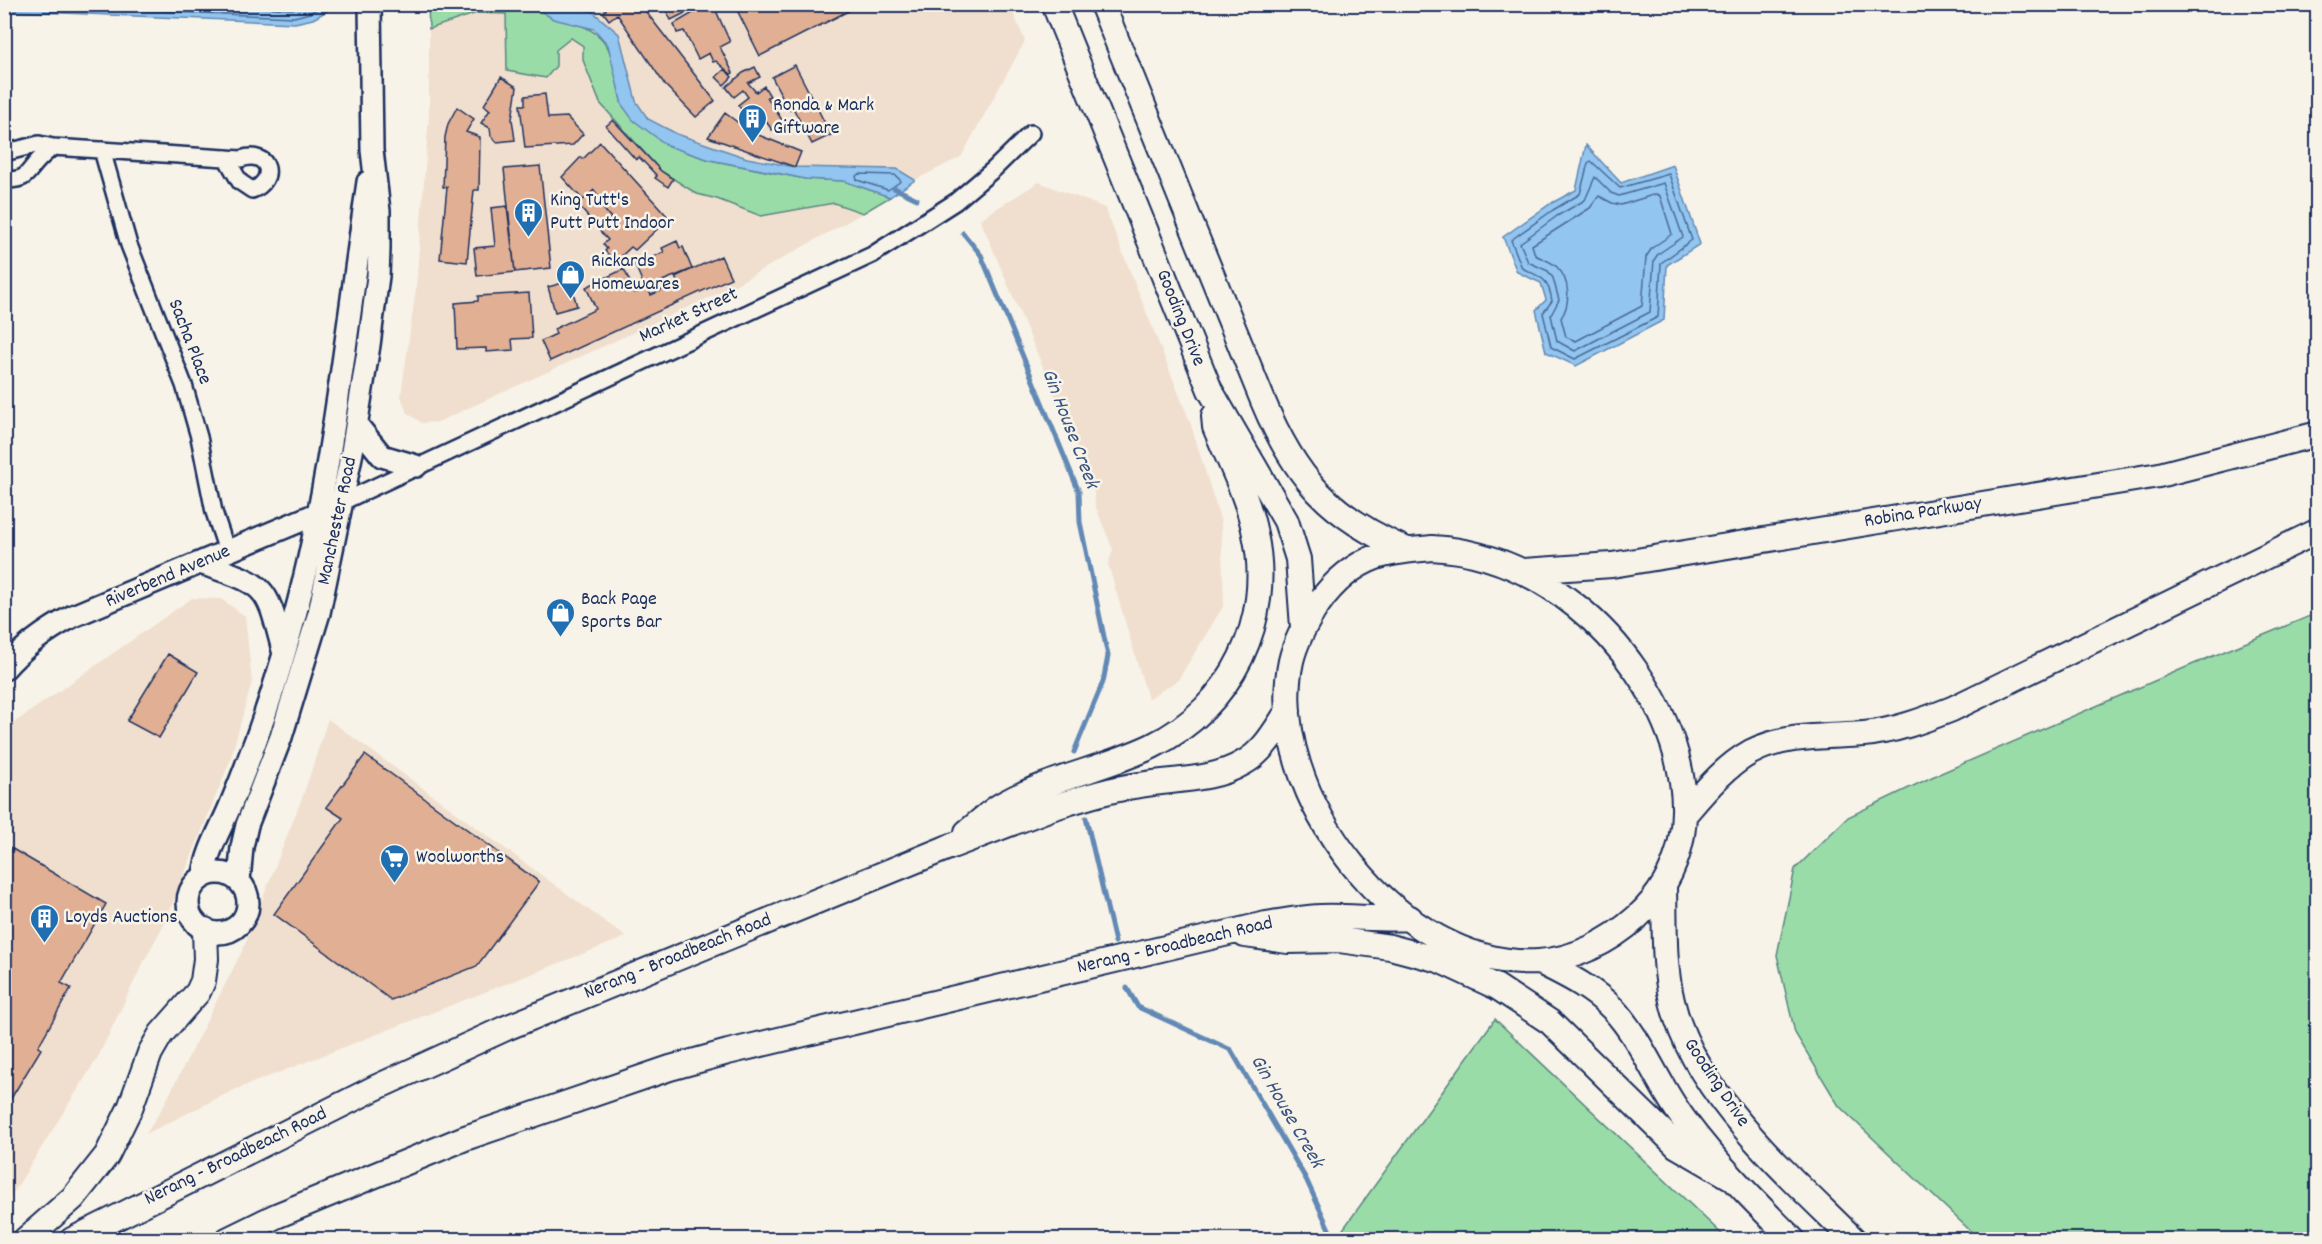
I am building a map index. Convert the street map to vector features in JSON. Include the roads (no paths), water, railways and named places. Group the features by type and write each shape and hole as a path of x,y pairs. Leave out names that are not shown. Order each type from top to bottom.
{"main road":[{"name":"Gooding Drive","path":"1054,4 1210,390 1286,521 1298,559 1303,627"},
{"path":"1102,4 1282,443 1302,473 1341,513 1369,532 1407,550"},
{"path":"949,848 1002,805 1058,781 1137,752 1172,735 1204,710 1233,674 1251,636 1260,591 1260,568 1255,531 1215,427 1210,390"},
{"name":"Robina Parkway","path":"1524,571 1612,565 2159,474 2318,434"},
{"path":"1684,815 1720,776 1753,751 1804,737 1881,731 1952,709 2318,531"},
{"path":"1432,548 1466,551 1524,571 1576,606 1599,626 1615,642 1647,686 1672,744 1683,792 1684,833 1664,887 1638,916 1605,941 1576,954 1540,962 1502,959 1480,954 1440,937 1391,904 1356,870 1323,824 1300,770 1288,711 1291,661 1303,627 1328,589 1341,577 1376,557 1407,550 1432,548"},
{"name":"Nerang - Broadbeach Road","path":"72,1239 375,1088 506,1028 949,848 1084,798 1137,785 1212,775 1229,770 1256,754 1267,743 1288,711"},
{"name":"Gooding Drive","path":"1664,887 1668,978 1672,1002 1689,1046 1742,1125 1763,1149 1854,1239"},
{"name":"Nerang - Broadbeach Road","path":"227,1239 286,1212 465,1138 670,1068 728,1052 1228,932 1320,917 1379,920 1410,918"},
{"path":"25,1239 73,1198 107,1155 130,1108 150,1053 161,1034 189,1004 200,987 205,968 205,930"},
{"path":"1228,932 1288,941 1339,940 1390,947 1438,960 1469,973 1497,987 1550,1022 1677,1146 1732,1178"},
{"path":"1540,962 1589,989 1612,1008 1633,1035 1671,1102 1732,1178 1793,1239"}],"street":[{"name":"Manchester Road","path":"239,881 242,847 247,825 281,737 321,603 357,425 378,276 379,211 372,150 370,6"},
{"name":"Market Street","path":"342,502 872,255 955,202 1031,133"},
{"path":"4,153 39,144 53,147 234,158"},
{"path":"4,176 8,180 28,175 34,165 53,147"},
{"name":"Sacha Place","path":"102,150 129,244 184,385 199,437 214,512 227,551"},
{"name":"Manchester Road","path":"204,876 206,861 232,803 284,655 317,514 355,286 372,150"},
{"path":"357,425 382,456 416,466"},
{"name":"Riverbend Avenue","path":"4,669 28,645 51,628 342,502"},
{"path":"200,562 247,579 263,590 274,612 284,655"},
{"path":"222,873 239,881 248,897 245,916 232,929 224,932 205,930 194,921 188,906 192,888 204,876 222,873"}],"water":[{"path":"5,4 331,5 329,10 313,19 295,23 16,11 5,13"},
{"path":"531,5 571,5 593,12 619,34 636,101 648,119 677,134 747,158 795,167 897,169 915,180 890,197 844,181 805,179 710,160 668,146 633,120 622,105 608,45 594,29 553,19"},
{"path":"1586,145 1621,183 1673,165 1700,244 1667,265 1664,320 1576,366 1546,352 1536,310 1546,300 1541,283 1517,272 1503,237 1550,204 1576,190"}],"waterway":[{"name":"Gin House Creek","path":"894,188 917,199"},
{"name":"Gin House Creek","path":"963,233 981,255 1079,492 1080,522 1108,656 1103,682 1074,752"},
{"name":"Gin House Creek","path":"1086,818 1115,942"},
{"name":"Gin House Creek","path":"1127,988 1138,1007 1231,1050 1306,1179 1334,1240"}],"place":[{"name":"Ronda & Mark Giftware","path":"752,144"},
{"name":"King Tutt's Putt Putt Indoor","path":"529,238"},
{"name":"Rickards Homewares","path":"570,300"},
{"name":"Back Page Sports Bar","path":"560,638"},
{"name":"Woolworths","path":"395,884"},
{"name":"Loyds Auctions","path":"44,944"}]}
